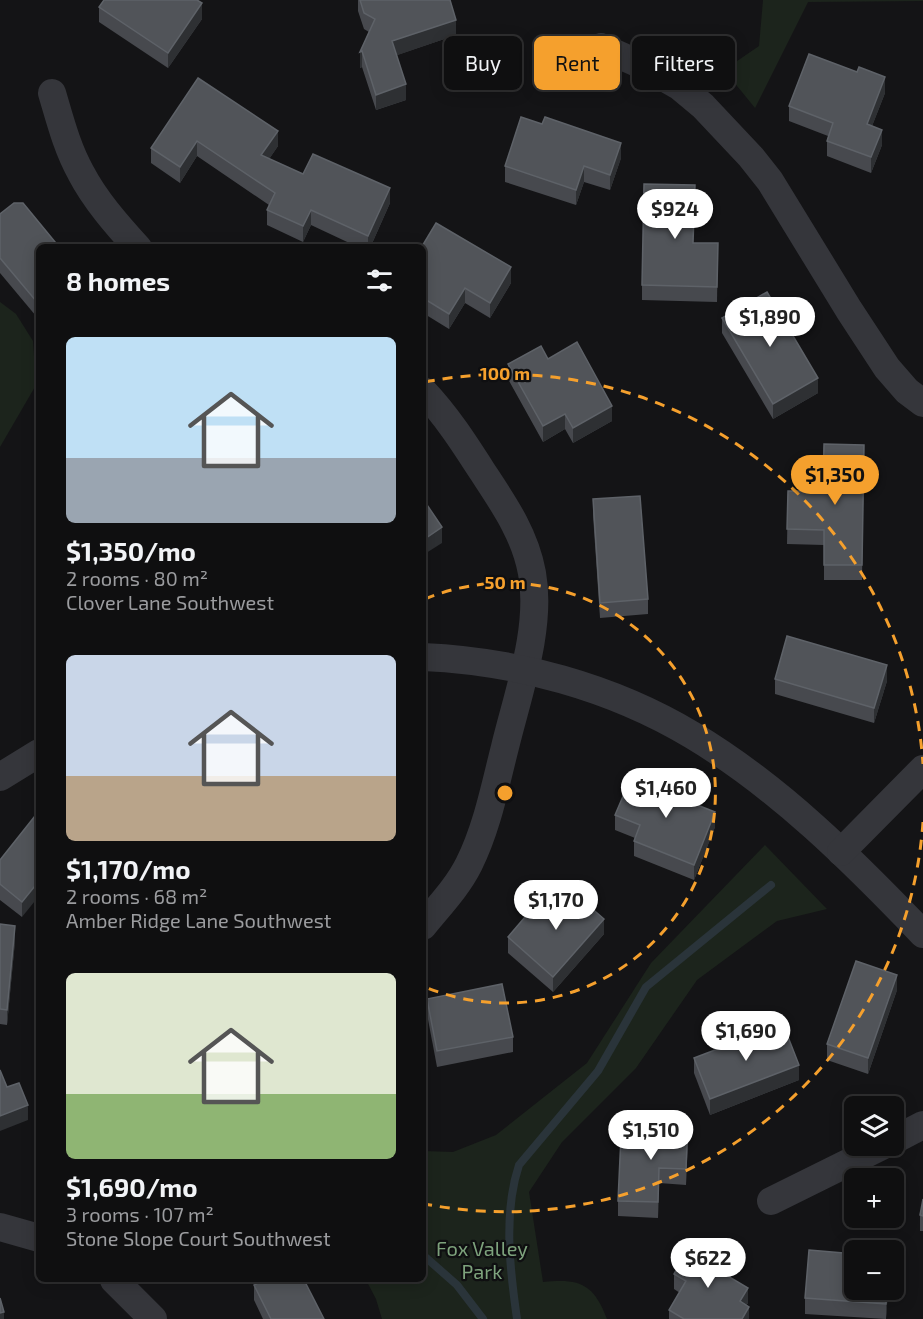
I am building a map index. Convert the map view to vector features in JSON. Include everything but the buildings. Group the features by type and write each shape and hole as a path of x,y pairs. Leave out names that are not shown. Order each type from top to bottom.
{"street":[{"path":"620,55 651,69 679,86 703,106 751,157 770,181 849,310 888,368 907,391 923,403"},
{"path":"52,93 64,134 80,171 116,224 134,244"},
{"path":"426,394 458,433 520,532 532,572 534,593 533,622 524,670 480,839 459,883 426,922"},
{"path":"426,657 474,661 524,670 605,693 693,735 778,796 842,852 923,934"},
{"path":"0,777 36,755"},
{"path":"842,852 923,769"},
{"path":"904,1135 923,1125"},
{"path":"771,1201 862,1156"},
{"path":"0,1227 36,1238"},
{"path":"116,1282 153,1319"}],"green space":[{"path":"763,0 923,0 808,2 755,108 735,83 735,62 759,46"},
{"path":"0,302 16,314 33,341 36,385 0,447"},
{"name":"Fox Valley Park","path":"765,845 827,909 777,921 697,980 636,1068 562,1142 529,1192 543,1282 567,1281 584,1286 597,1298 607,1319 382,1319 376,1299 367,1282 426,1282 426,1151 453,1152 496,1135 587,1063 651,963"}],"waterway":[{"path":"517,1319 510,1261 509,1222 514,1183 519,1165 598,1071 646,987 771,885"},
{"path":"426,1258 457,1285 483,1319"}]}
